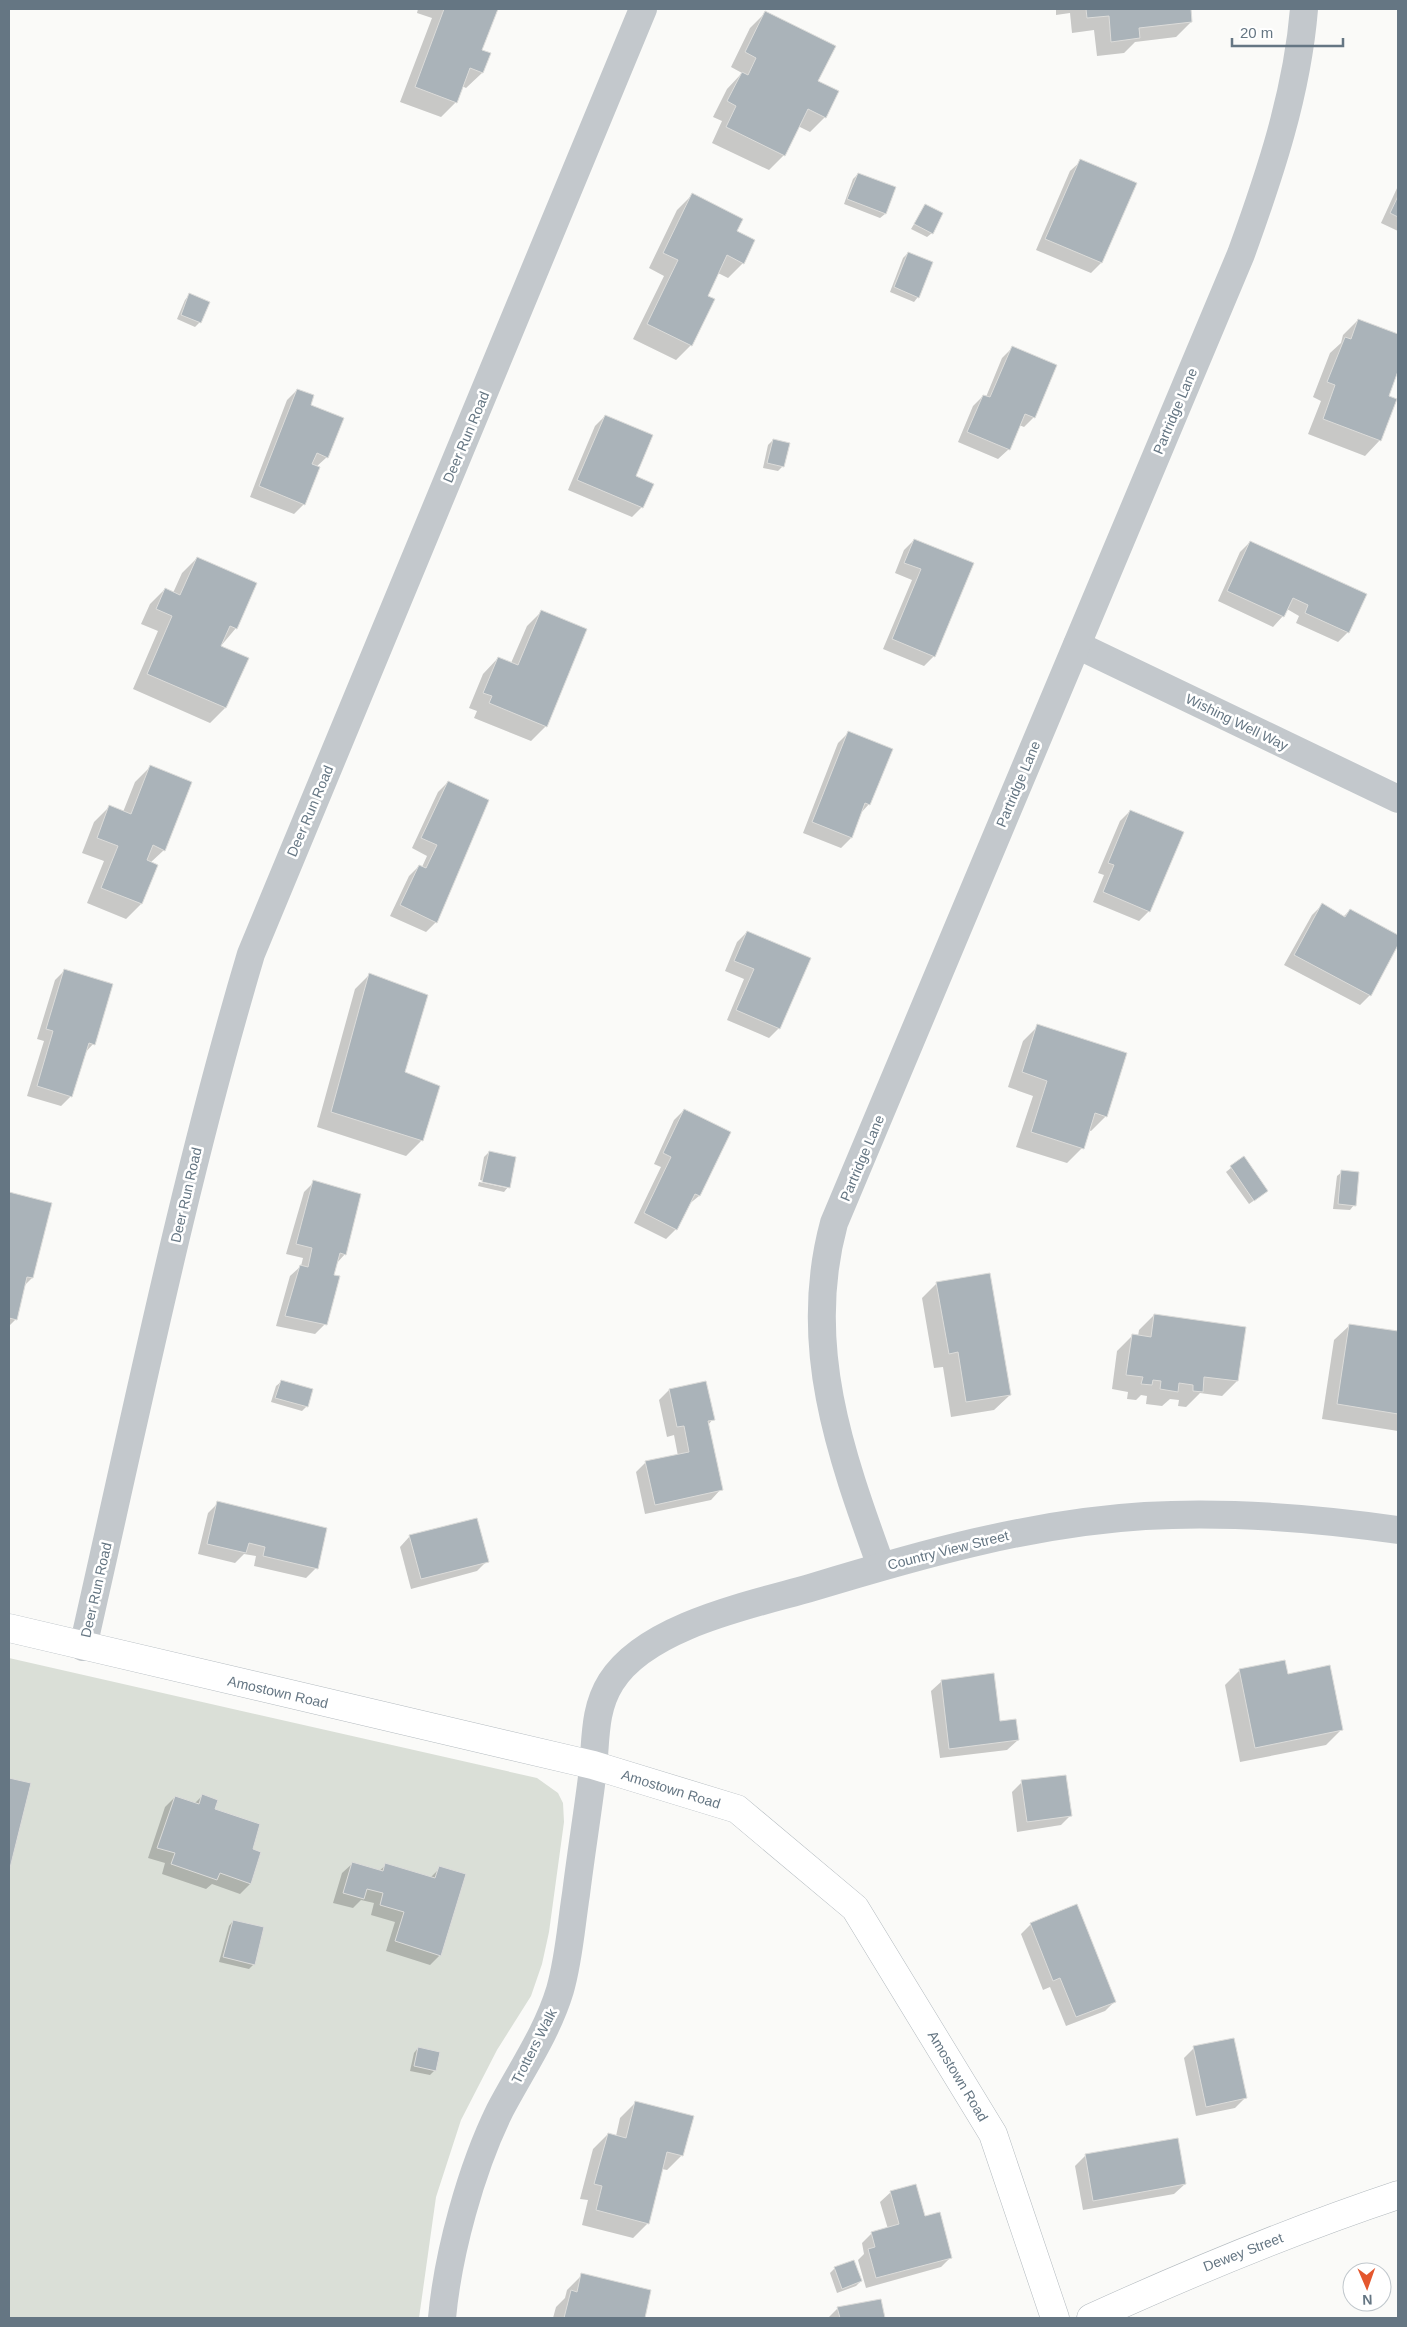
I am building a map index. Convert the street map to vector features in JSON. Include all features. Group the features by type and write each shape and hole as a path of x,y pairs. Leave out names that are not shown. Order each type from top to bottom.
{"street":[{"name":"Deer Run Road","path":"84,1647 186,1191 219,1064 251,954 644,9"},
{"name":"Partridge Lane","path":"881,1566 845,1466 828,1391 820,1307 826,1251 838,1214 1241,254 1264,191 1294,82 1304,9"},
{"name":"Wishing Well Way","path":"1076,645 1398,799"},
{"name":"Country View Street","path":"593,1765 594,1736 601,1701 620,1669 641,1652 666,1636 692,1624 881,1566 921,1555 1031,1531 1142,1516 1206,1514 1269,1516 1398,1530"},
{"name":"Amostown Road","path":"9,1628 593,1765 738,1810 855,1908 993,2134 1054,2318"},
{"name":"Trotters Walk","path":"442,2318 453,2256 474,2177 499,2113 550,2020 561,1985 568,1952 593,1765"},
{"name":"Dewey Street","path":"1091,2318 1187,2274 1246,2250 1398,2195"}],"shaded area":[{"path":"9,1658 537,1778 558,1793 563,1803 564,1822 549,1932 542,1964 531,1996 497,2050 461,2120 436,2197 419,2318 9,2318"}],"building":[{"path":"444,9 498,9 482,50 491,53 483,73 470,68 457,103 415,87"},
{"path":"1086,9 1191,9 1192,22 1139,28 1140,38 1111,42 1109,16 1087,18"},
{"path":"765,11 836,46 818,81 839,91 826,118 808,109 785,156 726,127 736,106 727,101 742,72 748,75 756,58 745,52"},
{"path":"1080,159 1137,183 1102,263 1045,239"},
{"path":"858,173 896,187 886,214 847,199"},
{"path":"692,193 743,219 737,231 755,240 744,264 727,255 708,296 715,299 692,346 647,324 678,260 663,253"},
{"path":"1398,196 1398,217 1390,213"},
{"path":"925,204 943,213 933,234 914,224"},
{"path":"908,252 933,262 919,298 894,287"},
{"path":"189,293 210,302 201,323 181,315"},
{"path":"1358,319 1398,334 1398,371 1389,396 1397,399 1381,441 1323,419 1335,385 1327,382 1345,337 1351,339"},
{"path":"1012,346 1057,365 1035,418 1025,414 1010,450 967,432 983,395 990,397"},
{"path":"297,389 314,395 311,405 344,418 328,458 317,453 312,464 320,467 305,505 259,486"},
{"path":"605,415 653,435 636,476 654,484 643,508 577,480"},
{"path":"773,439 790,443 784,467 767,463"},
{"path":"914,539 974,563 935,657 892,639 921,569 904,563"},
{"path":"1250,541 1367,594 1349,633 1305,613 1308,605 1293,598 1284,617 1227,591"},
{"path":"197,557 257,583 237,629 230,626 221,646 249,658 226,708 147,674 172,616 156,609 165,588 180,595"},
{"path":"541,610 587,629 547,727 489,703 492,696 483,693 498,657 518,665"},
{"path":"848,731 893,749 870,805 865,803 852,838 812,822"},
{"path":"150,765 192,782 165,851 153,845 147,860 158,865 142,904 101,888 118,846 97,838 109,805 131,814"},
{"path":"448,781 489,800 437,923 400,905 419,865 426,868 437,845 421,838"},
{"path":"1130,810 1184,832 1150,912 1103,892 1114,865 1108,863"},
{"path":"1322,903 1345,917 1350,909 1398,935 1398,945 1371,996 1294,955"},
{"path":"747,931 811,958 780,1029 736,1010 754,969 734,961"},
{"path":"64,969 113,984 95,1045 89,1043 72,1097 37,1086 53,1031 46,1029"},
{"path":"369,973 428,995 405,1072 440,1086 423,1141 331,1112"},
{"path":"1037,1024 1127,1053 1107,1117 1095,1113 1084,1149 1031,1132 1047,1081 1022,1072"},
{"path":"684,1109 731,1132 700,1196 695,1194 677,1230 644,1213 671,1157 663,1153"},
{"path":"489,1151 516,1157 510,1188 482,1182"},
{"path":"1244,1156 1268,1191 1254,1201 1230,1166"},
{"path":"1341,1170 1359,1172 1356,1206 1338,1204"},
{"path":"313,1180 361,1194 346,1255 340,1253 334,1275 340,1276 327,1325 285,1316 300,1265 308,1267 312,1248 296,1244"},
{"path":"9,1192 52,1203 33,1278 27,1277 17,1320 9,1318"},
{"path":"990,1273 1011,1395 966,1402 958,1352 949,1354 936,1282"},
{"path":"1154,1314 1246,1327 1238,1381 1204,1377 1203,1392 1193,1391 1193,1385 1179,1383 1178,1392 1160,1389 1161,1381 1153,1380 1152,1385 1141,1384 1143,1377 1126,1375 1132,1334 1151,1337"},
{"path":"1349,1324 1398,1331 1398,1414 1337,1404"},
{"path":"281,1380 313,1389 308,1407 275,1398"},
{"path":"706,1381 715,1420 708,1421 723,1490 655,1505 645,1461 689,1452 684,1426 677,1427 669,1389"},
{"path":"217,1501 327,1528 318,1569 263,1556 265,1547 249,1543 246,1553 207,1544"},
{"path":"477,1518 489,1562 421,1579 409,1535"},
{"path":"1285,1660 1288,1674 1330,1665 1343,1730 1255,1748 1239,1669"},
{"path":"994,1673 1000,1721 1016,1719 1019,1740 949,1749 941,1680"},
{"path":"1066,1775 1072,1816 1027,1822 1021,1780"},
{"path":"9,1778 31,1783 9,1872"},
{"path":"202,1794 218,1800 215,1809 260,1824 253,1849 261,1852 251,1884 220,1873 217,1880 171,1864 175,1853 157,1848 175,1796 199,1804"},
{"path":"352,1862 383,1871 385,1863 435,1878 439,1866 466,1874 441,1956 395,1941 404,1912 380,1905 383,1893 367,1889 364,1899 343,1893"},
{"path":"1077,1904 1116,2002 1076,2017 1060,1978 1053,1981 1030,1923"},
{"path":"233,1920 264,1927 255,1965 223,1957"},
{"path":"1234,2038 1247,2098 1206,2107 1193,2046"},
{"path":"418,2047 440,2052 436,2071 414,2066"},
{"path":"635,2101 694,2116 683,2156 667,2152 649,2224 596,2210 602,2186 594,2184 608,2133 626,2138"},
{"path":"1178,2138 1186,2184 1093,2201 1085,2154"},
{"path":"916,2184 925,2216 940,2212 952,2258 876,2278 868,2249 875,2247 871,2232 899,2224 890,2191"},
{"path":"854,2260 862,2281 842,2289 834,2267"},
{"path":"581,2273 651,2290 645,2318 564,2318 571,2290 577,2292"},
{"path":"881,2299 885,2318 840,2318 837,2307"}]}
